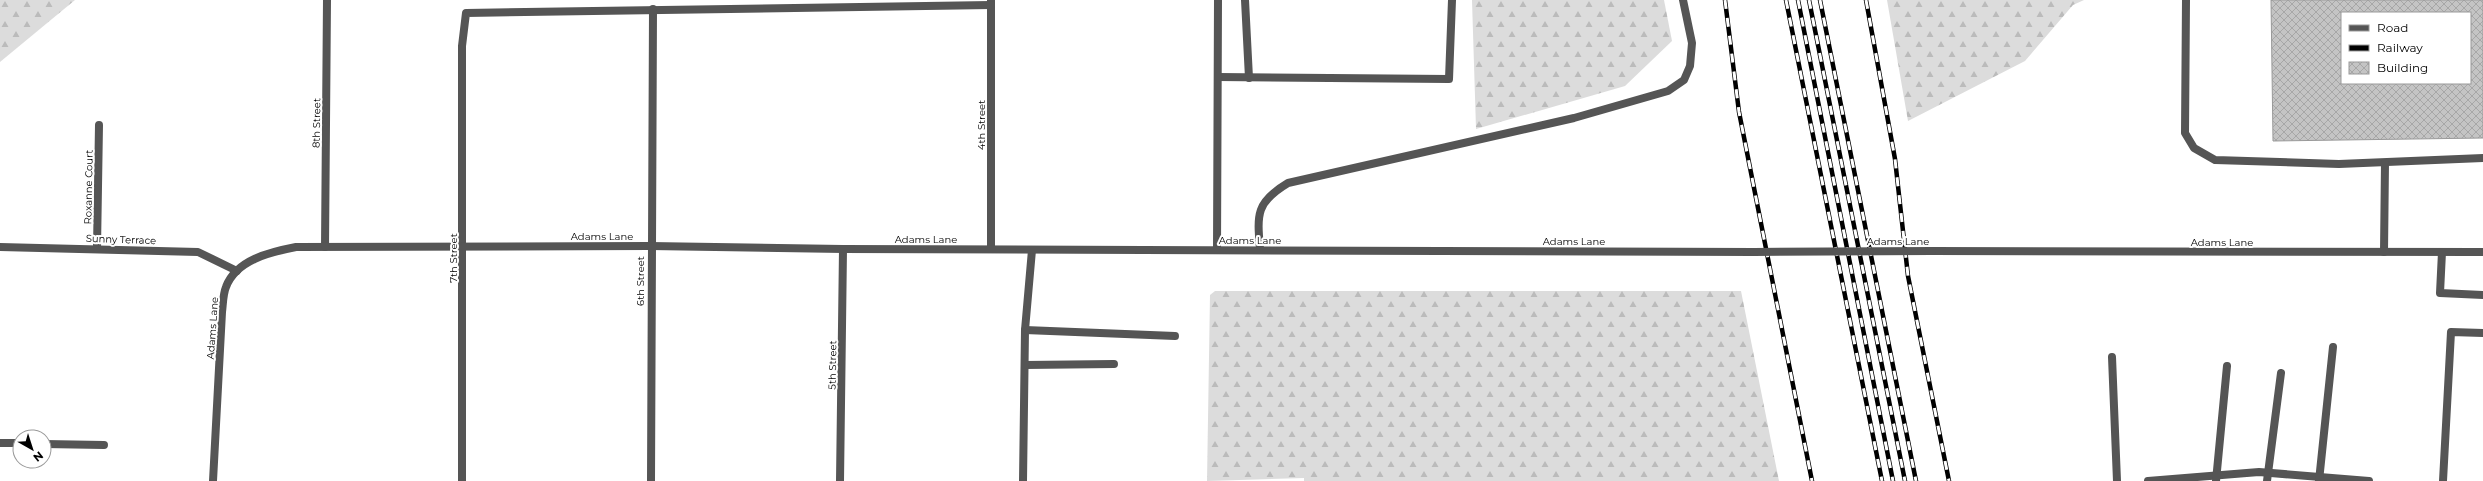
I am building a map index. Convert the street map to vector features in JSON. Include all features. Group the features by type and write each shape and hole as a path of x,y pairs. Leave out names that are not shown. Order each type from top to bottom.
{"street":[{"name":"8th Street","path":"325,247 327,0"},
{"path":"1217,250 1218,0"},
{"path":"1245,0 1249,78"},
{"path":"1218,77 1449,79 1452,0"},
{"path":"1260,249 1258,221 1261,206 1271,193 1288,183 1574,118 1668,91 1684,80 1690,66 1692,43 1683,0"},
{"path":"2186,0 2185,133 2194,148 2216,160 2385,163 2483,158"},
{"path":"653,9 991,3"},
{"name":"4th Street","path":"991,3 992,249"},
{"name":"7th Street","path":"462,481 463,35 466,13 653,9"},
{"name":"6th Street","path":"651,481 650,246 653,9"},
{"name":"Roxanne Court","path":"97,248 99,125"},
{"path":"2384,252 2385,163"},
{"name":"Adams Lane","path":"213,481 222,312 226,287 237,271 256,258 296,247 463,245 1032,250 1260,249 1754,252 2483,252"},
{"name":"Sunny Terrace","path":"0,247 97,248 198,252 237,271"},
{"name":"5th Street","path":"840,481 843,249"},
{"path":"1023,481 1025,330 1032,250"},
{"path":"2442,252 2440,293 2483,296"},
{"path":"1025,330 1175,336"},
{"path":"2443,481 2451,332 2483,333"},
{"path":"2320,478 2333,347"},
{"path":"2112,357 2117,481"},
{"path":"1025,365 1114,364"},
{"path":"2216,478 2227,366"},
{"path":"2267,477 2281,373"},
{"path":"0,443 12,443"},
{"path":"52,444 104,446"},
{"path":"2148,481 2267,477 2369,481"}],"green space":[{"path":"0,0 75,0 0,62"},
{"path":"1472,0 1664,0 1672,41 1625,86 1476,129"},
{"path":"1887,0 2084,0 2073,5 2025,61 1908,121"},
{"path":"1215,291 1741,291 1779,481 1304,481 1304,478 1207,481 1210,295"}],"building":[{"path":"2271,0 2483,0 2483,138 2273,141"}],"railway":[{"path":"1725,0 1739,112 1812,481"},
{"path":"1786,0 1882,481"},
{"path":"1798,0 1893,481"},
{"path":"1809,0 1905,481"},
{"path":"1820,0 1916,481"},
{"path":"1866,0 1895,159 1908,276 1949,481"}]}
